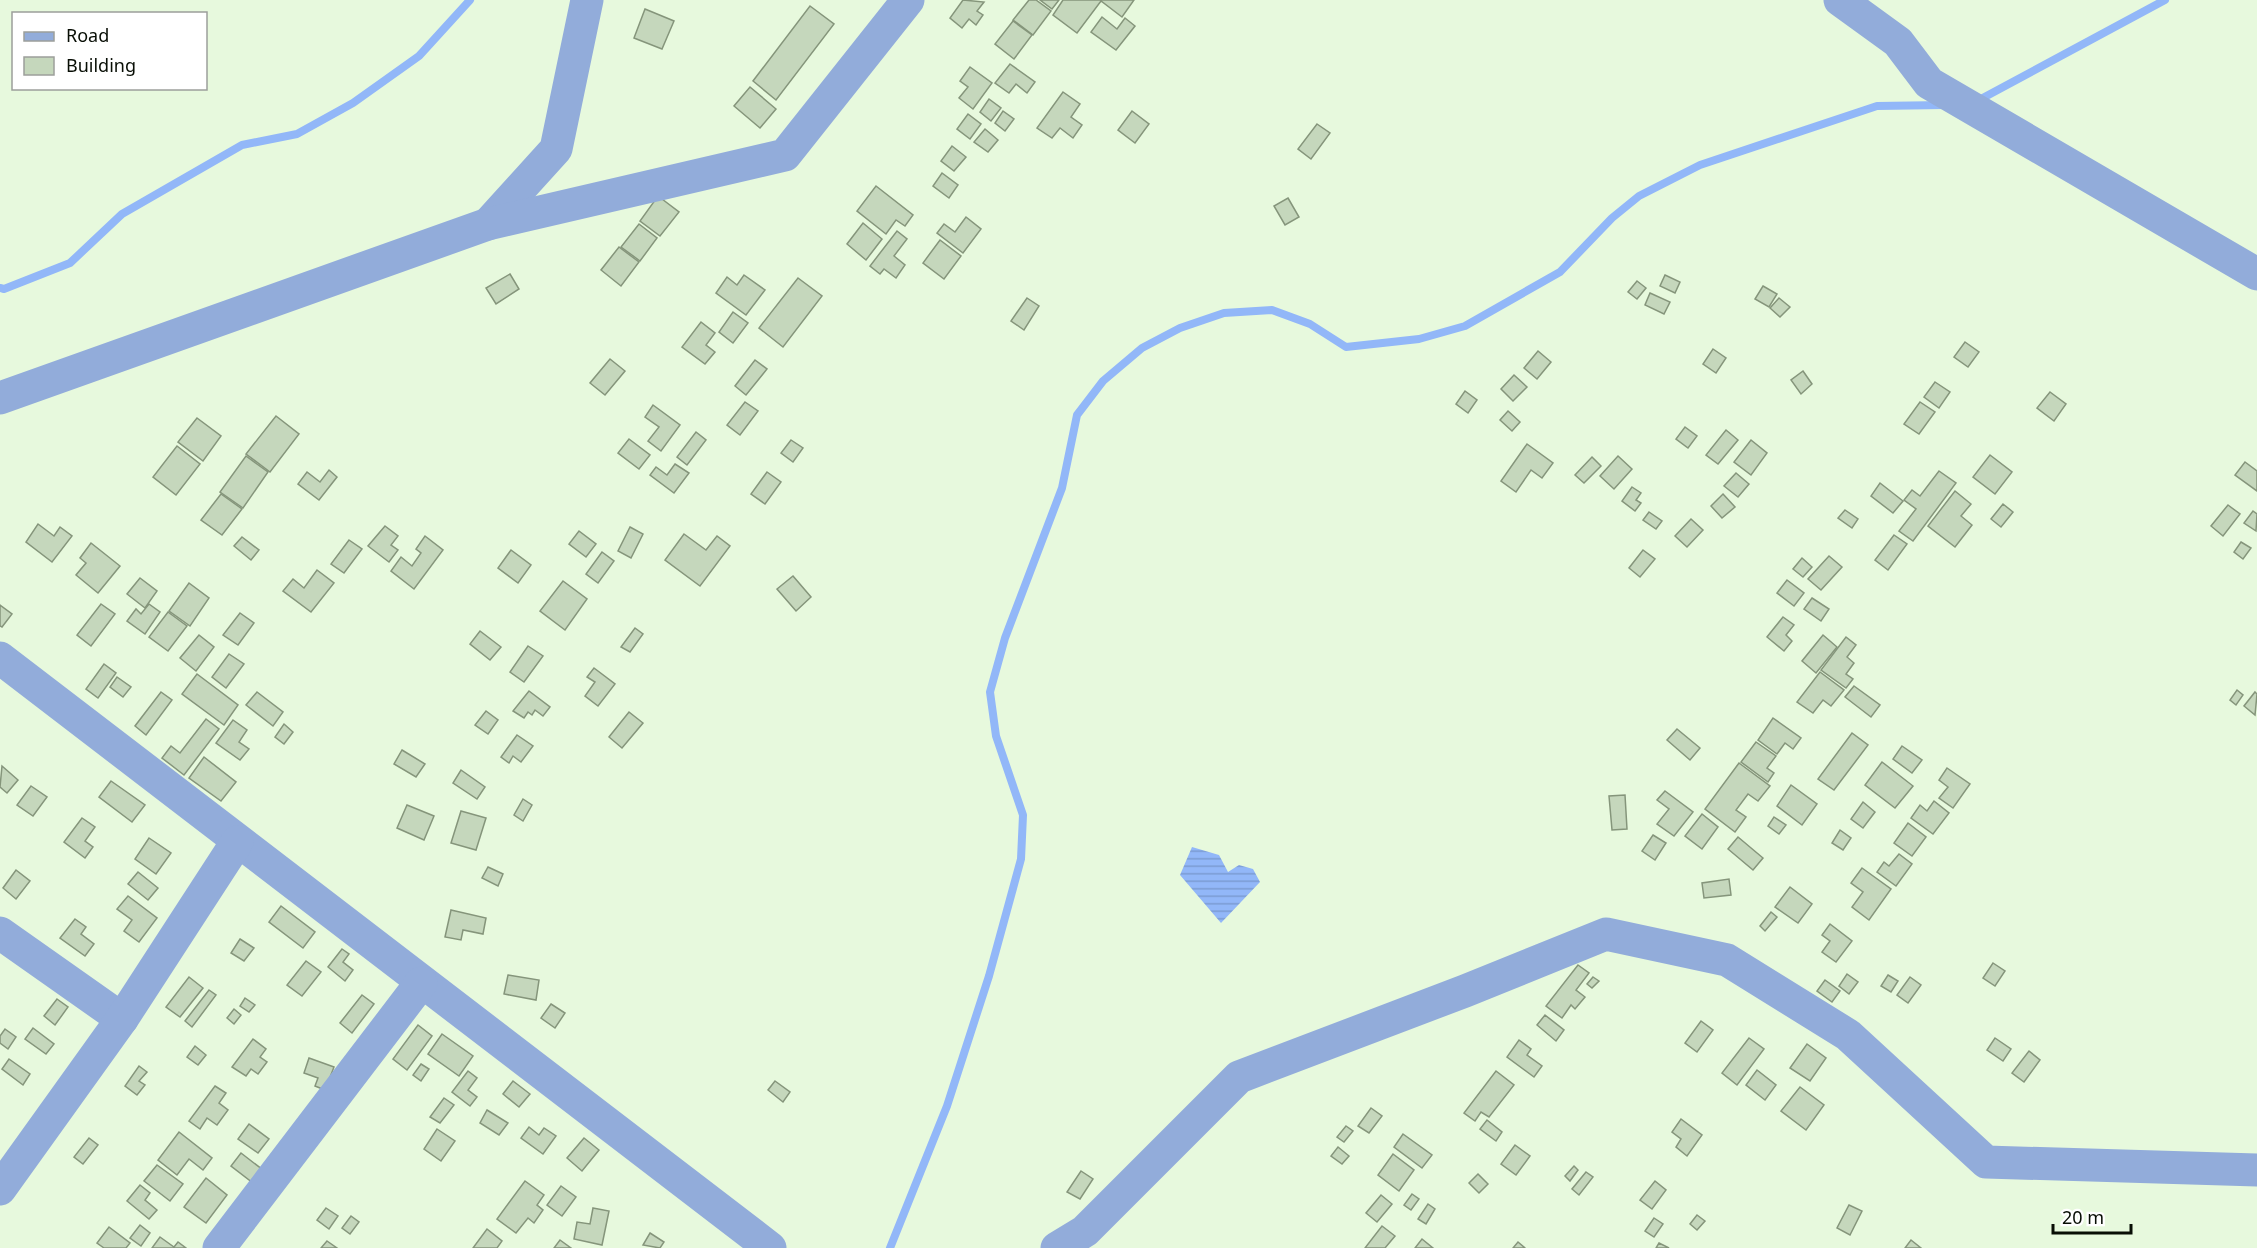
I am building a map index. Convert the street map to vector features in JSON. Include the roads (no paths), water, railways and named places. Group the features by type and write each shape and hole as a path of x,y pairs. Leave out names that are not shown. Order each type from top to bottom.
{"street":[{"path":"488,224 556,149 587,0"},
{"path":"0,398 488,224 785,155 908,0"},
{"path":"1840,0 1898,42 1929,83 2257,274"},
{"path":"0,658 421,983 771,1248"},
{"path":"0,1189 122,1019 237,842"},
{"path":"0,933 122,1019"},
{"path":"1057,1248 1085,1231 1239,1077 1465,991 1606,934 1727,960 1848,1035 1986,1162 2257,1170"},
{"path":"219,1248 421,983"}],"water":[{"path":"1192,847 1219,855 1228,872 1239,865 1253,869 1260,882 1221,923 1180,875"}],"waterway":[{"path":"0,288 4,289 70,263 122,214 242,145 297,134 353,103 419,56 470,0"},
{"path":"1979,100 2165,0"},
{"path":"890,1248 947,1106 989,976 1021,859 1023,815 996,736 990,692 1005,638 1062,488 1077,415 1103,381 1142,348 1180,328 1224,313 1272,310 1310,324 1346,347 1419,339 1465,326 1560,272 1612,218 1639,196 1700,165 1877,106 1944,105"}]}
